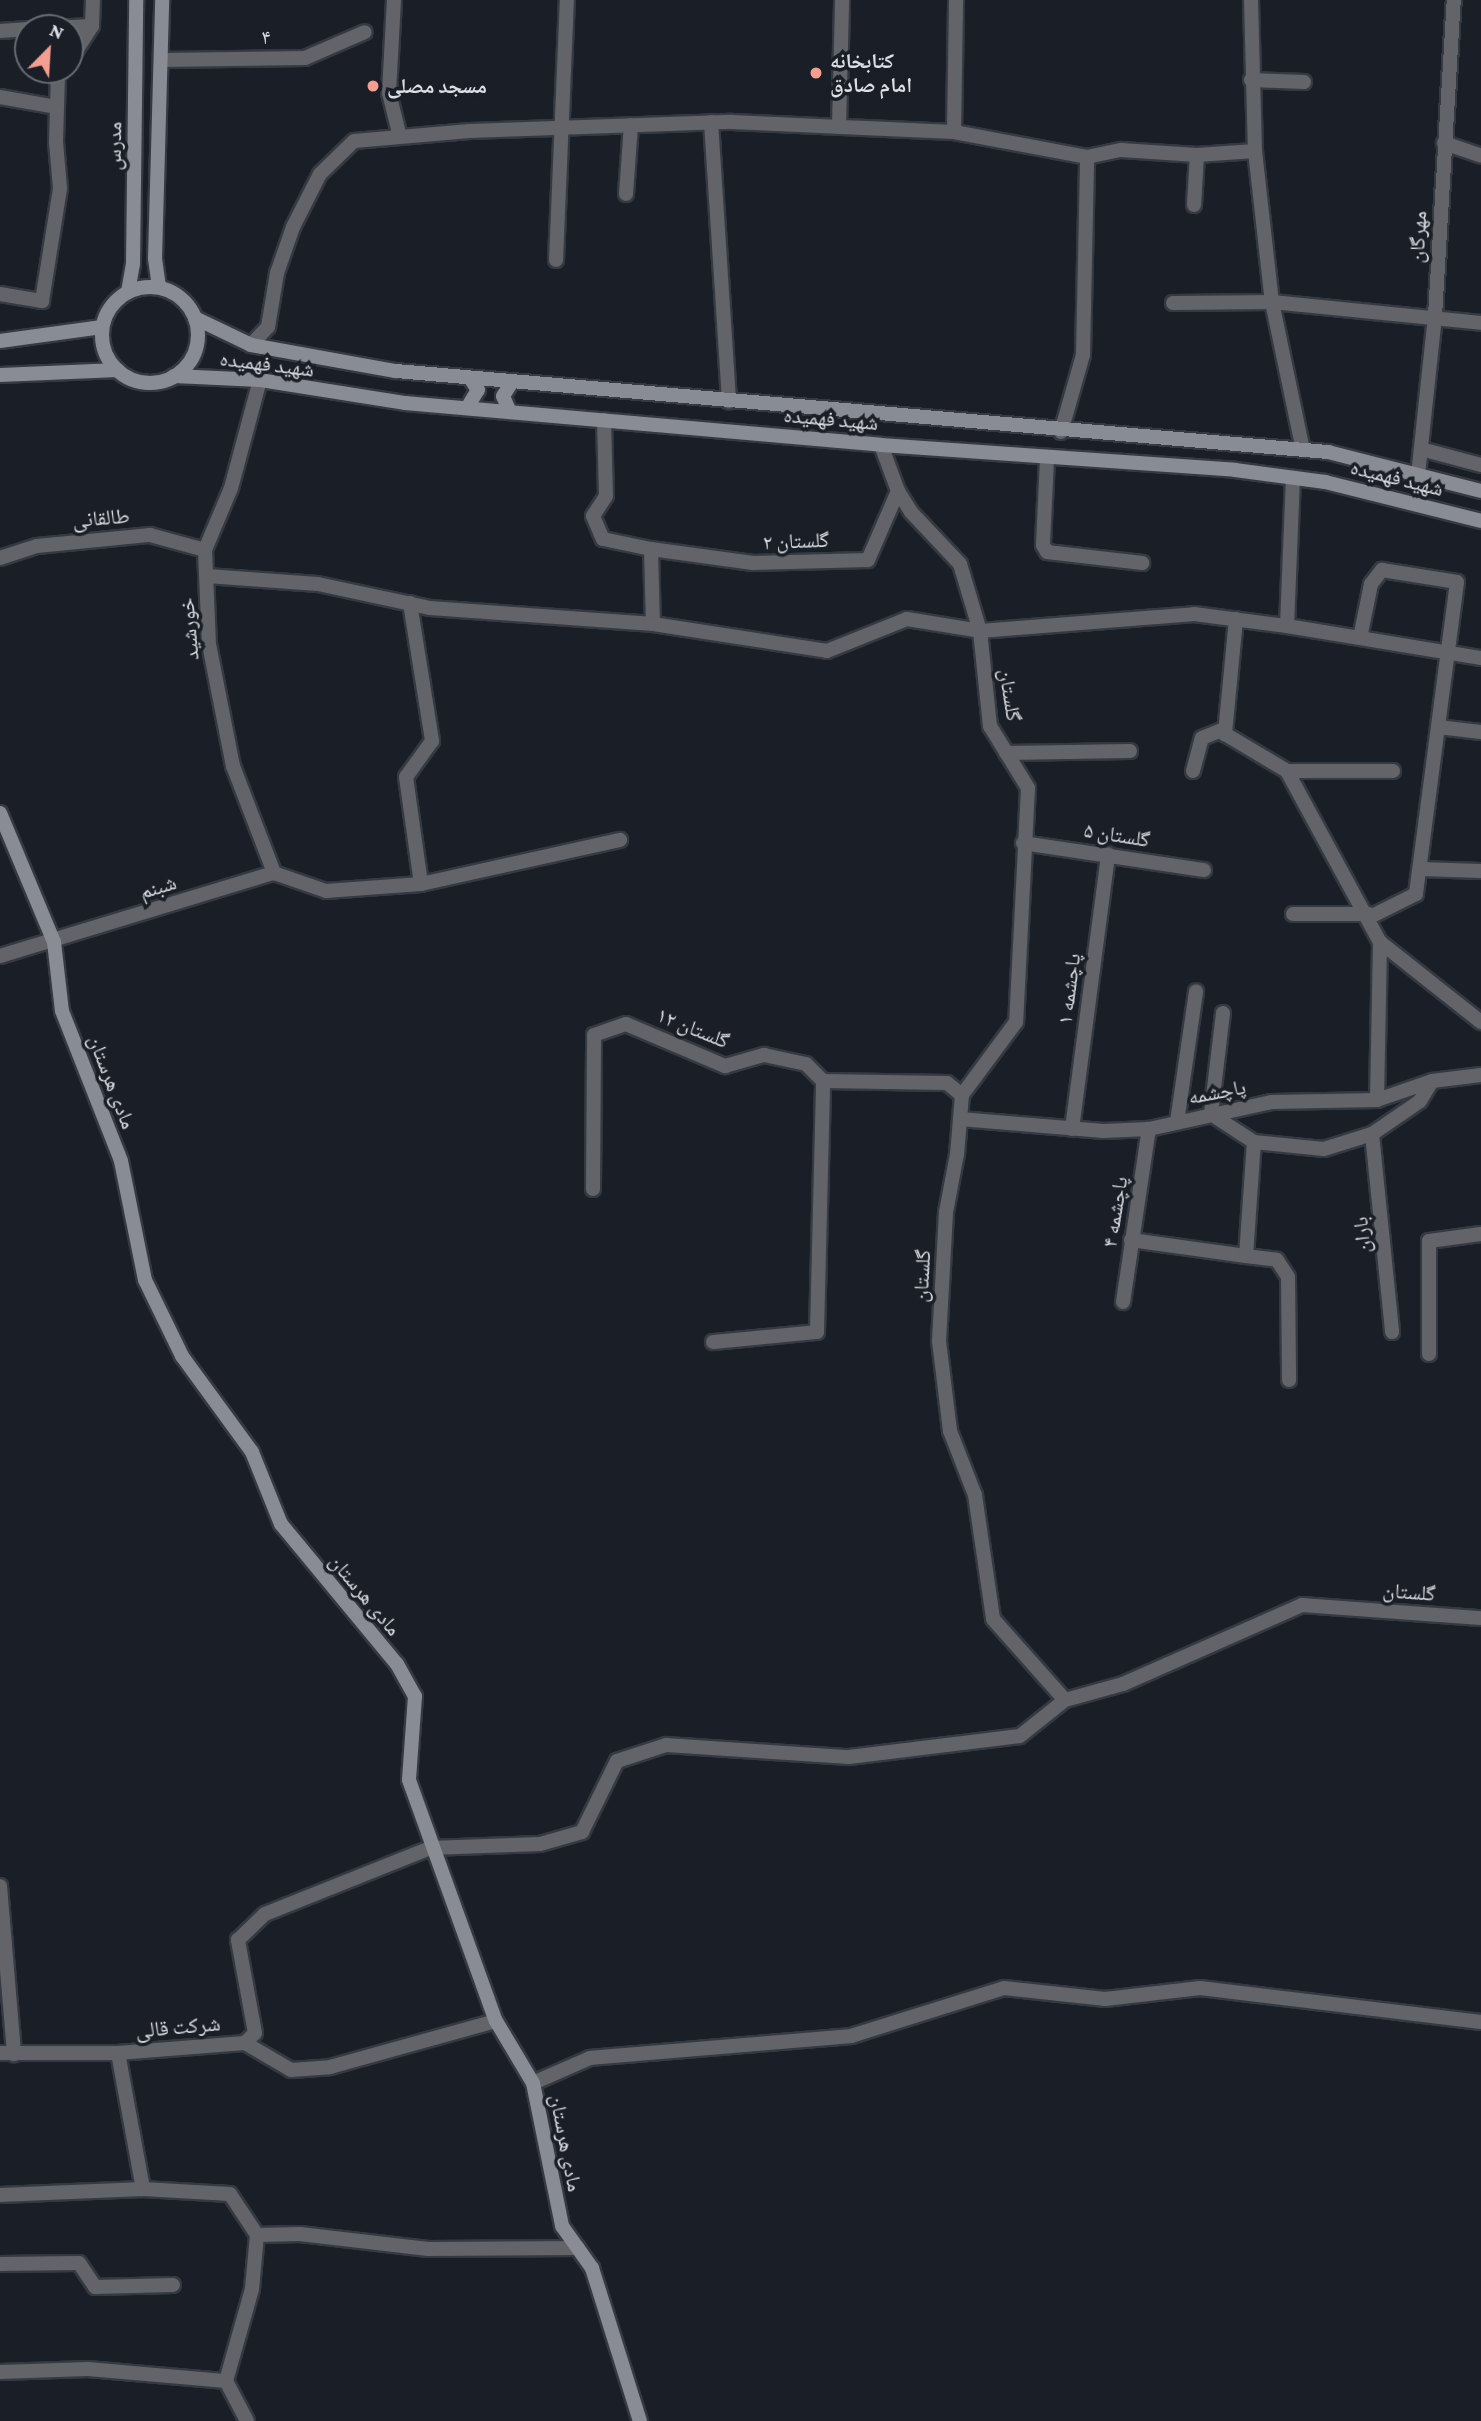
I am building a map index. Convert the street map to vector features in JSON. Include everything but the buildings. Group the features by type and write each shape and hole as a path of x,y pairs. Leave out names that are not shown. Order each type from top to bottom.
{"main road":[{"name":"مدرس","path":"128,292 133,251 136,0"},
{"path":"159,288 155,258 162,0"},
{"path":"159,288 181,299 195,318 197,345 184,368 174,376 145,382 118,370 108,358 102,327 111,307 128,292 159,288"},
{"name":"شهید فهمیده","path":"195,318 251,345 396,371 1061,432 1303,450 1481,491"},
{"path":"0,341 102,327"},
{"path":"0,375 118,370"},
{"name":"شهید فهمیده","path":"174,376 260,380 467,408 881,445 1047,459 1235,470 1293,478 1481,521"},
{"path":"467,408 478,390 470,378"},
{"path":"510,412 503,396 512,382"},
{"name":"مادی هرستان","path":"0,813 54,942 62,1012 121,1161 145,1280 181,1356 252,1452 281,1524 397,1664 415,1696 409,1780 430,1848 496,2021 533,2083 562,2226 592,2268 640,2421"}],"street":[{"path":"84,38 92,26 93,0"},
{"path":"394,0 389,93 400,137"},
{"path":"556,260 559,128 567,0"},
{"path":"839,127 842,0"},
{"path":"954,132 956,0"},
{"path":"1251,0 1251,80 1255,151 1272,302 1303,450"},
{"name":"مهرگان","path":"1418,475 1435,316 1454,0"},
{"path":"84,26 92,26"},
{"name":"۴","path":"161,60 305,58 365,32"},
{"path":"1251,80 1304,82"},
{"path":"0,294 42,301 60,188 57,107 60,84"},
{"path":"0,97 57,107"},
{"path":"251,345 268,327 277,273 293,227 320,174 354,141 711,122 954,132 1087,157 1121,150 1197,155 1255,151"},
{"path":"711,122 729,401"},
{"path":"626,194 631,125"},
{"path":"1444,143 1481,156"},
{"path":"1194,205 1197,155"},
{"path":"1061,432 1083,355 1087,157"},
{"path":"1172,303 1272,302 1435,316 1481,323"},
{"name":"خورشید","path":"260,380 231,488 205,550 209,644 233,766 274,873"},
{"path":"604,420 606,496 593,516 603,539 651,549 653,624"},
{"name":"گلستان","path":"881,445 898,491 911,512 960,564 980,631 989,726 1028,788 1023,843 1016,1023 962,1095 946,1212 939,1341 950,1431 975,1495 993,1619 1065,1700 1123,1684 1302,1605 1481,1618"},
{"path":"1420,449 1481,465"},
{"path":"1047,459 1043,545 1047,552 1142,563"},
{"path":"1287,626 1293,478"},
{"name":"گلستان ۲","path":"651,549 753,564 868,560 898,491"},
{"name":"طالقانی","path":"0,558 37,546 150,535 205,550"},
{"path":"1293,914 1369,916 1413,897 1420,869 1457,582 1382,570 1375,576 1360,638"},
{"path":"206,576 318,584 410,603 653,624 827,652 907,619 980,631 1194,614 1287,626 1481,658"},
{"path":"410,603 432,741 407,777 421,884"},
{"path":"1237,619 1224,729 1228,737 1287,771 1392,771"},
{"path":"1438,727 1481,732"},
{"path":"1193,771 1202,738 1224,729"},
{"path":"1006,753 1130,751"},
{"path":"1287,771 1369,916 1380,942 1377,1100"},
{"path":"274,873 326,891 421,884 620,839"},
{"name":"گلستان ۵","path":"1023,843 1204,870"},
{"name":"پاچشمه ۱","path":"1072,1129 1108,854"},
{"path":"1420,869 1481,871"},
{"name":"شبنم","path":"0,956 54,942 274,873"},
{"path":"1380,942 1481,1022"},
{"path":"1177,1122 1196,990"},
{"path":"1223,1013 1211,1114 1254,1142 1324,1149 1372,1134 1420,1101 1432,1081"},
{"name":"گلستان ۱۲","path":"593,1189 594,1035 626,1024 725,1066 764,1055 806,1064 823,1081"},
{"name":"پاچشمه","path":"960,1119 1072,1129 1149,1129 1272,1102 1377,1100 1432,1081 1481,1075"},
{"path":"713,1342 817,1332 823,1081 947,1083 962,1095"},
{"name":"پاچشمه ۴","path":"1123,1301 1149,1129"},
{"name":"باران","path":"1372,1134 1392,1332"},
{"path":"1246,1256 1254,1142"},
{"path":"1429,1354 1429,1241 1481,1234"},
{"path":"1131,1240 1277,1260 1289,1277 1289,1380"},
{"path":"430,1848 540,1844 582,1832 617,1761 666,1745 849,1757 1020,1737 1065,1700"},
{"name":"شرکت قالی","path":"7,2054 118,2053 245,2043 255,2033 238,1940 265,1914 430,1848"},
{"path":"0,1886 7,2054"},
{"path":"533,2083 590,2058 851,2036 1004,1989 1105,1999 1200,1988 1481,2022"},
{"path":"245,2043 291,2070 330,2067 496,2021"},
{"path":"118,2053 143,2189"},
{"path":"0,2195 143,2189 230,2194 257,2235 252,2289 226,2381 247,2421"},
{"path":"257,2235 300,2234 428,2249 578,2248"},
{"path":"0,2264 79,2263 95,2287 173,2285"},
{"path":"0,2372 88,2369 226,2381"}],"place":[{"name":"کتابخانه امام صادق","path":"816,73"},
{"name":"مسجد مصلی","path":"373,86"}]}
